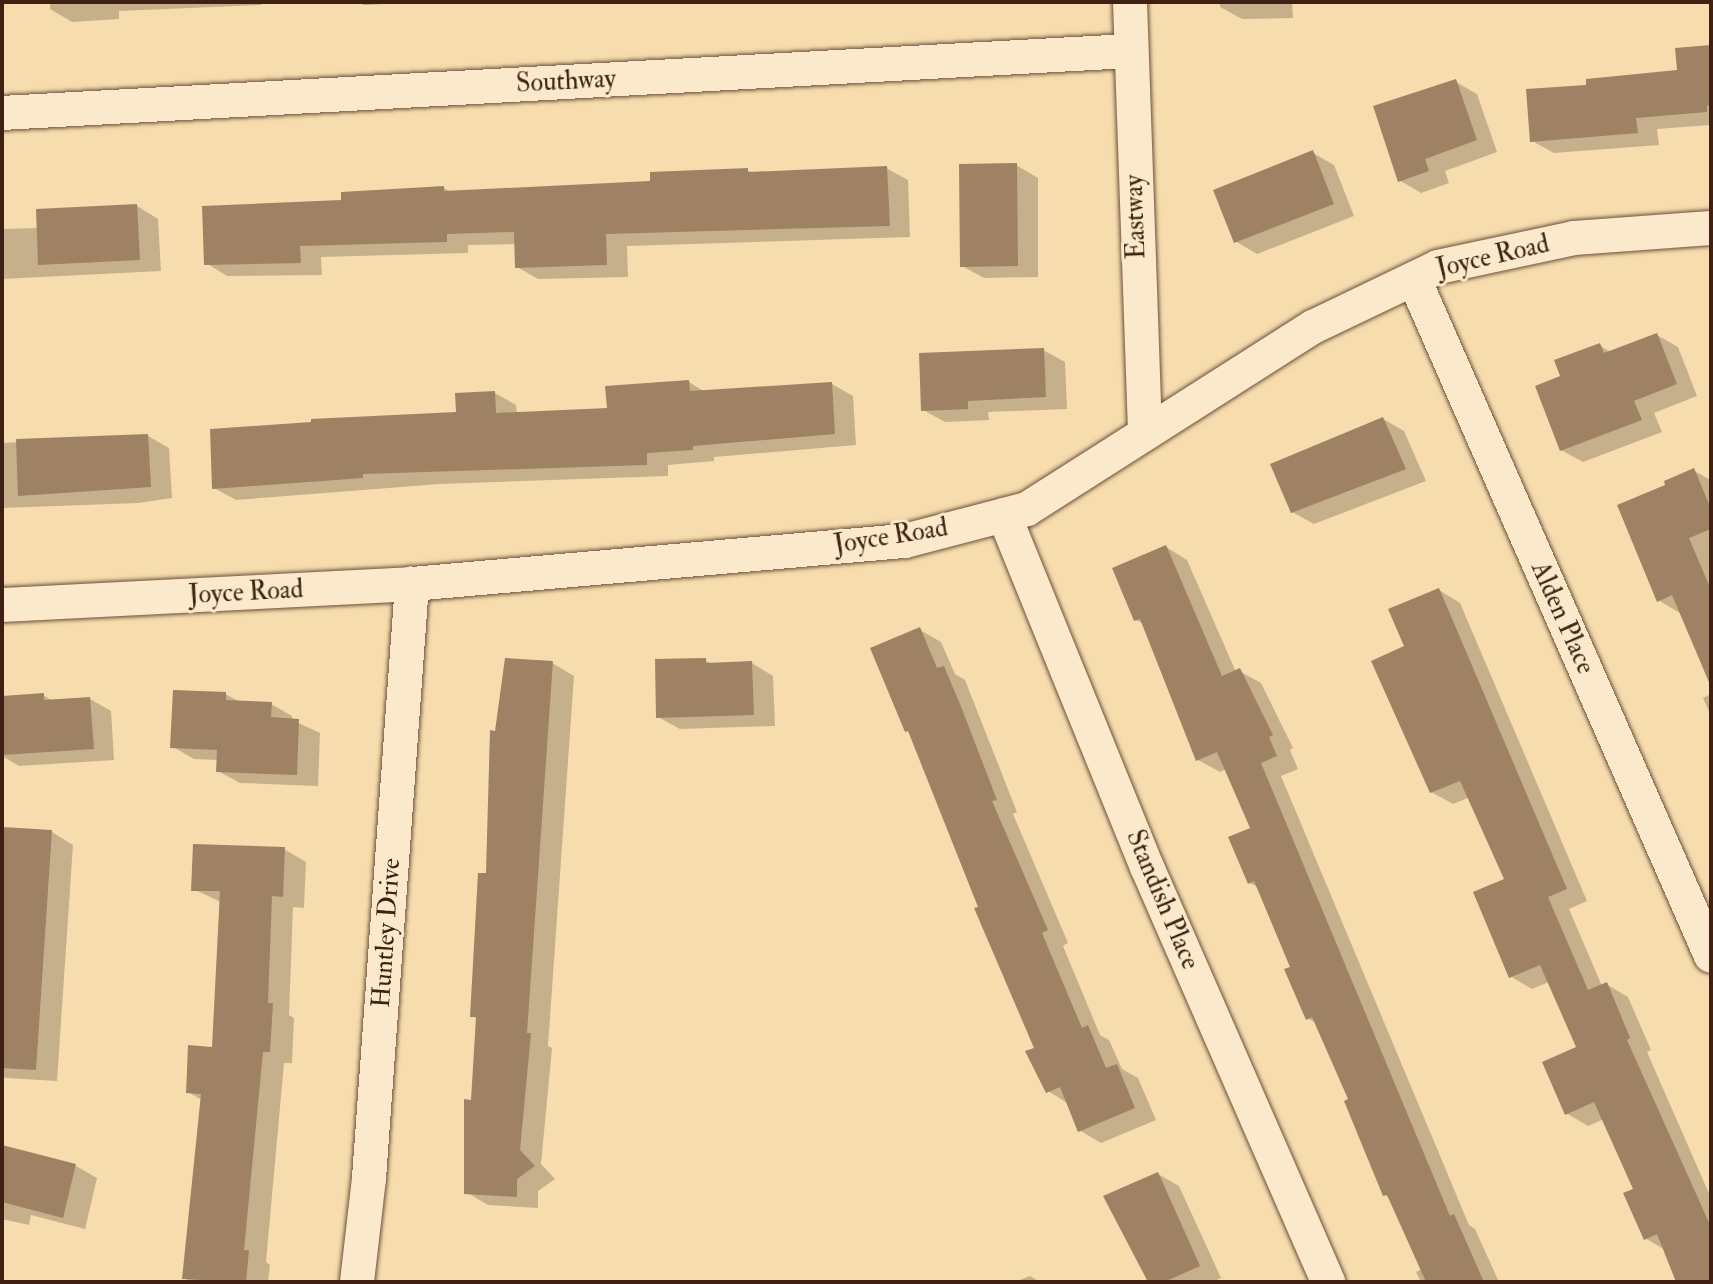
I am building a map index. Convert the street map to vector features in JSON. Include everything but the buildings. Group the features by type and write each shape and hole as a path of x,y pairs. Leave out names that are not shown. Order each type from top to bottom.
{"street":[{"name":"Eastway","path":"1130,2 1129,51 1145,433"},
{"name":"Southway","path":"2,113 1129,51"},
{"name":"Joyce Road","path":"2,605 412,584 905,541 1027,509 1313,327 1438,267 1574,238 1711,228"},
{"name":"Alden Place","path":"1414,279 1711,956"},
{"name":"Standish Place","path":"1004,515 1147,867 1325,1280"},
{"name":"Huntley Drive","path":"357,1282 369,1178 412,584"}]}
